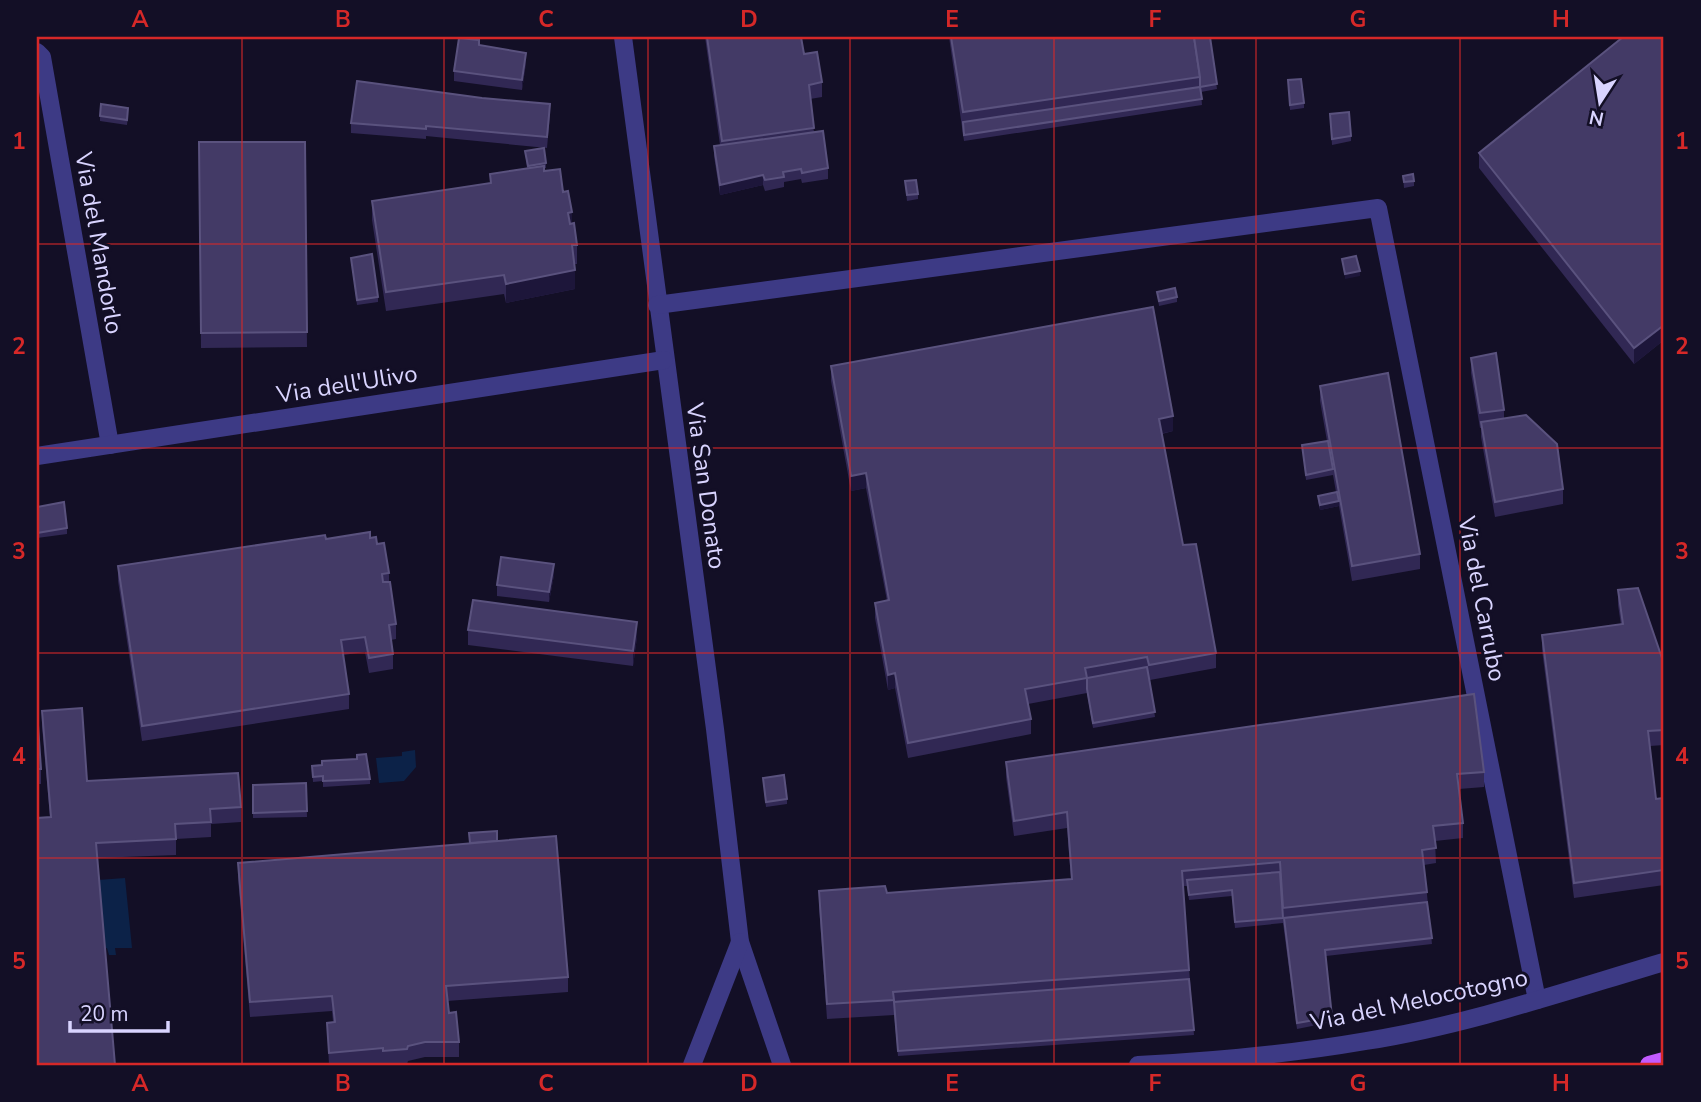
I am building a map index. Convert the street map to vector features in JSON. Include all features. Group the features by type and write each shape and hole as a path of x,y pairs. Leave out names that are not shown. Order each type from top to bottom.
{"main road":[{"path":"1649,1065 1664,1061"}],"street":[{"name":"Via San Donato","path":"623,37 715,729 740,942 782,1065"},
{"name":"Via del Mandorlo","path":"37,52 42,57 110,445"},
{"name":"Via del Carrubo","path":"657,305 1378,208 1537,1000"},
{"name":"Via dell'Ulivo","path":"37,456 664,360"},
{"path":"692,1065 740,942"},
{"name":"Via del Melocotogno","path":"1138,1065 1215,1061 1368,1041 1537,1000 1664,962"}],"water":[{"path":"415,750 416,767 404,781 379,783 376,758 402,756 402,752"},
{"path":"125,878 132,948 115,948 116,955 109,955 107,948 104,949 98,880"}],"building":[{"path":"707,37 801,37 804,54 817,52 822,82 809,85 814,128 722,141"},
{"path":"951,37 1194,37 1200,77 963,112"},
{"path":"1194,37 1210,37 1217,84 1200,87"},
{"path":"1623,37 1664,37 1664,325 1634,348 1479,153"},
{"path":"459,38 479,40 479,45 526,53 522,80 454,71"},
{"path":"1301,79 1304,103 1290,105 1288,80"},
{"path":"357,81 550,104 547,137 426,126 426,129 351,123"},
{"path":"1200,87 1202,99 964,135 963,122"},
{"path":"101,104 128,108 127,120 100,116"},
{"path":"1349,112 1351,136 1332,139 1330,114"},
{"path":"823,131 828,168 802,173 801,169 783,172 784,177 765,180 763,175 720,185 714,146"},
{"path":"199,142 305,142 307,332 201,333"},
{"path":"544,148 546,163 528,166 525,151"},
{"path":"544,166 544,171 560,169 563,192 568,191 572,212 568,213 570,224 574,223 577,245 572,245 575,270 506,284 504,275 386,292 372,201 491,183 490,174"},
{"path":"1413,174 1414,181 1404,182 1403,176"},
{"path":"916,180 918,194 907,195 905,181"},
{"path":"372,254 378,297 357,300 351,258"},
{"path":"1356,256 1360,271 1345,274 1342,259"},
{"path":"1175,288 1177,297 1159,301 1157,292"},
{"path":"1153,307 1173,416 1159,419 1183,545 1196,544 1216,653 1149,665 1147,657 1085,668 1087,678 1025,689 1031,719 908,743 895,673 888,675 875,603 889,600 866,473 851,476 831,366"},
{"path":"1496,353 1504,410 1480,413 1471,358"},
{"path":"1388,373 1420,554 1352,566 1320,386"},
{"path":"1526,415 1557,444 1563,489 1495,502 1481,422"},
{"path":"1328,441 1333,469 1306,475 1302,445"},
{"path":"1337,492 1339,501 1320,505 1318,496"},
{"path":"64,502 67,528 37,533 37,507"},
{"path":"370,532 370,538 376,537 377,544 384,543 389,573 382,574 383,582 390,582 396,624 389,625 393,654 369,658 365,637 341,640 349,694 142,726 118,566 325,535 326,539"},
{"path":"501,557 554,564 549,592 497,585"},
{"path":"1638,588 1664,664 1664,730 1648,731 1656,799 1664,798 1664,870 1574,883 1542,635 1623,624 1618,590"},
{"path":"473,600 637,622 633,651 468,630"},
{"path":"1147,667 1155,712 1093,723 1087,678"},
{"path":"1474,694 1484,772 1457,774 1463,823 1433,826 1436,848 1422,850 1427,892 1283,908 1280,862 1182,871 1189,970 893,992 894,1000 827,1004 819,891 885,886 887,893 1072,879 1067,812 1014,821 1006,762"},
{"path":"82,708 87,781 238,773 241,807 210,809 211,822 175,824 176,839 96,843 115,1065 37,1065 37,818 51,817 42,711"},
{"path":"37,710 41,769 37,769"},
{"path":"366,754 370,779 323,781 323,776 313,777 312,766 322,765 322,761 357,759 357,755"},
{"path":"784,775 787,799 766,802 763,778"},
{"path":"306,783 307,811 253,813 253,785"},
{"path":"497,831 497,841 470,843 469,833"},
{"path":"556,836 568,977 446,986 449,1013 456,1012 459,1042 425,1042 408,1046 407,1049 383,1051 383,1048 329,1053 327,1023 335,1022 332,996 250,1002 238,863"},
{"path":"1280,872 1283,918 1235,922 1232,890 1189,895 1187,880"},
{"path":"1427,902 1432,938 1325,950 1332,1017 1297,1023 1284,918"},
{"path":"1189,979 1194,1030 898,1051 894,1002"}]}
